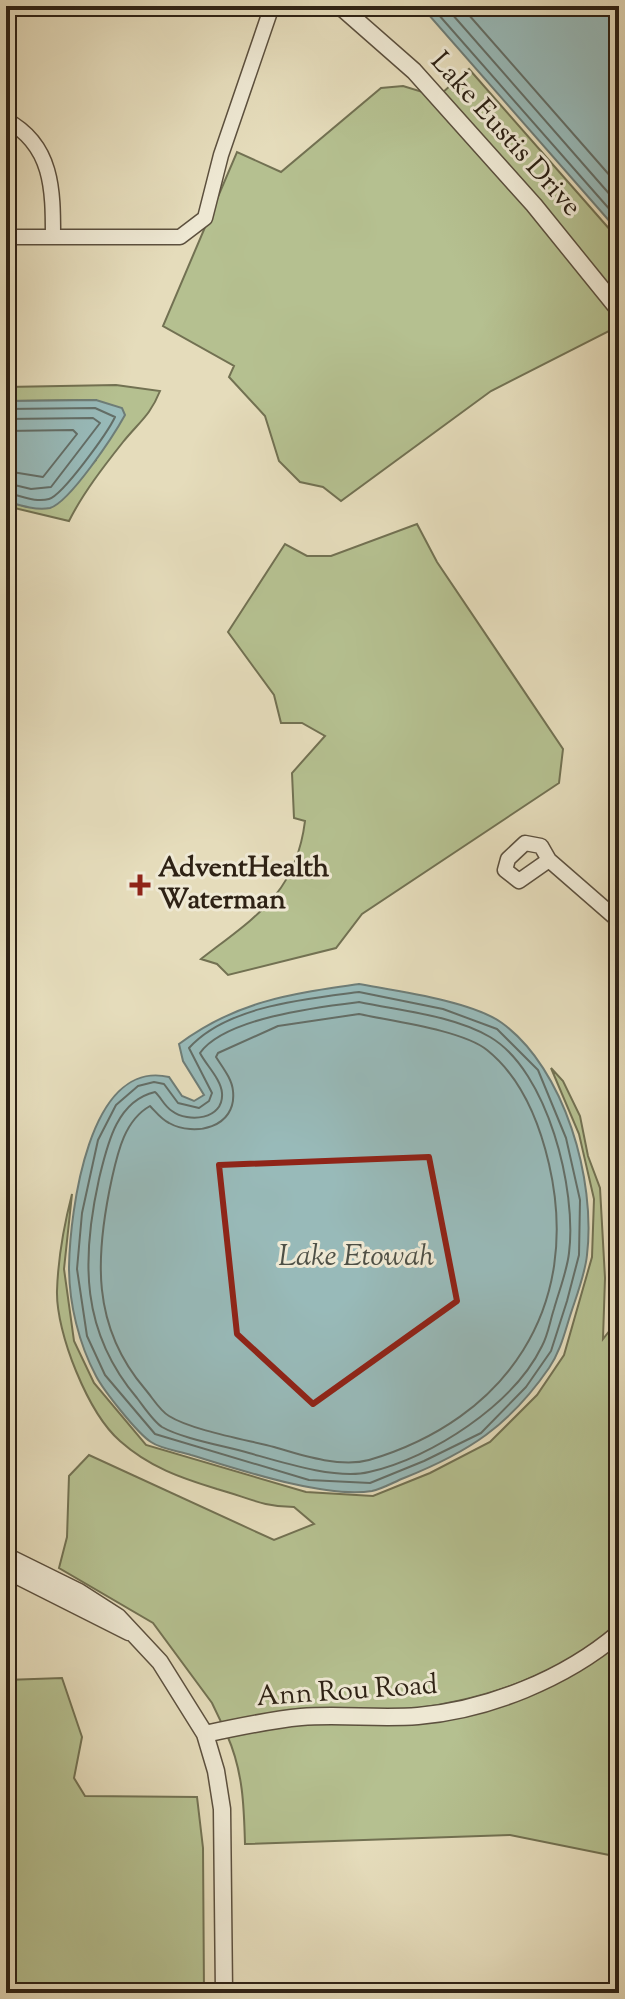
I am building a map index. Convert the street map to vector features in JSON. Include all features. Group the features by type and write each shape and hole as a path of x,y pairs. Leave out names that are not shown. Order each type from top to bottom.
{"street":[{"path":"6,237 185,235 205,218 221,155 272,6"},
{"name":"Lake Eustis Drive","path":"340,6 414,71 534,205 619,310"},
{"path":"6,120 30,137 45,159 53,198 53,237"},
{"path":"549,860 619,921"},
{"path":"6,1556 79,1592 118,1617 160,1662 205,1734 216,1771 222,1809 224,1993"},
{"path":"6,1570 129,1632"},
{"name":"Ann Rou Road","path":"205,1734 277,1719 419,1716 458,1709 539,1683 580,1661 619,1633"}],"highlighted area":[{"path":"429,1157 457,1301 313,1404 237,1334 219,1165"}],"green space":[{"path":"469,69 619,240 619,299 442,93"},
{"path":"403,86 426,93 468,139 592,283 619,326 491,391 341,501 323,487 300,482 279,461 265,416 229,377 234,366 163,326 237,152 281,172 381,88"},
{"path":"116,385 160,391 148,413 94,480 69,521 6,506 6,501 28,507 80,477 96,460 96,400 9,401 6,405 6,387"},
{"path":"417,524 437,562 563,749 559,783 362,914 336,948 228,975 217,964 201,959 270,902 293,867 305,821 294,818 292,773 325,736 302,723 281,723 274,695 228,632 285,544 307,556 331,556"},
{"path":"551,1068 563,1081 580,1116 588,1156 600,1188 605,1278 603,1339 614,1325 619,1326 619,1624 576,1655 530,1679 481,1695 379,1713 222,1724 212,1703 153,1623 59,1568 67,1537 69,1476 89,1455 274,1540 314,1524 294,1507 255,1501 166,1471 131,1450 108,1428 76,1371 58,1308 60,1254 72,1194 64,1269 74,1341 94,1383 146,1445 306,1492 373,1496 430,1473 490,1442 537,1395 564,1355 592,1257 594,1199 579,1134"},
{"path":"619,1641 619,1857 510,1835 245,1844 239,1775 227,1735 278,1725 460,1715"},
{"path":"62,1678 82,1737 74,1778 85,1796 197,1797 203,1848 204,1993 6,1993 6,1680"}],"water":[{"path":"421,6 619,6 619,232"},
{"path":"96,400 122,408 125,415 102,452 69,494 45,509 6,501 9,401"},
{"name":"Lake Etowah","path":"359,984 434,998 489,1015 524,1043 543,1068 572,1128 581,1161 589,1225 584,1270 556,1356 519,1406 486,1435 448,1458 380,1489 353,1492 307,1487 256,1475 151,1442 113,1401 90,1364 73,1309 69,1267 74,1212 89,1145 102,1115 119,1091 141,1077 169,1077 182,1096 194,1101 204,1095 183,1061 179,1044 201,1029 243,1009 287,996"}],"place":[{"name":"AdventHealth Waterman","path":"140,885"}]}
